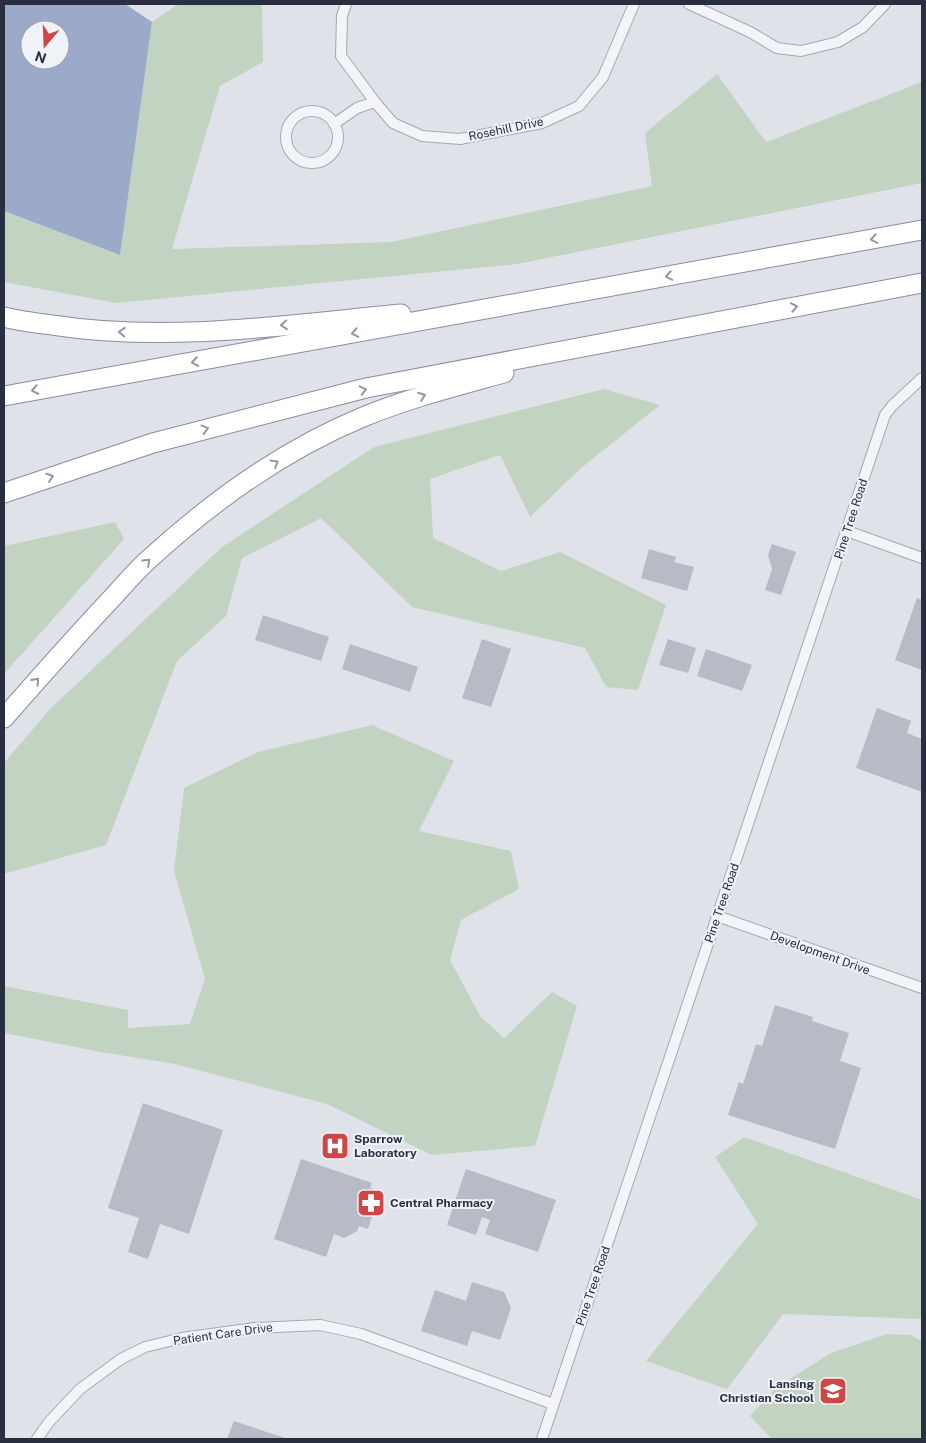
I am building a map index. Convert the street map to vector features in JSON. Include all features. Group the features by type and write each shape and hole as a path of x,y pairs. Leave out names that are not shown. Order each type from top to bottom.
{"highway":[{"path":"4,396 922,230"},
{"path":"4,493 153,443 366,388 922,283"},
{"path":"4,317 75,329 143,333 214,331 524,303"},
{"path":"4,718 99,611 146,562 209,509 250,478 307,444 363,418 432,392 519,369 667,339 746,316"}],"street":[{"name":"Rosehill Drive","path":"346,4 342,16 341,56 375,102 393,123 422,136 460,139 542,123 579,106 603,77 634,4"},
{"path":"690,4 750,32 777,48 801,52 838,42 863,28 885,4"},
{"path":"334,124 357,108 375,102"},
{"path":"314,111 322,113 334,124 337,140 335,149 329,156 314,162 297,158 291,152 286,136 288,128 298,115 314,111"},
{"name":"Pine Tree Road","path":"542,1439 717,916 744,841 885,415 922,378"},
{"path":"847,531 922,558"},
{"name":"Development Drive","path":"717,916 922,988"},
{"name":"Patient Care Drive","path":"37,1439 49,1422 80,1389 121,1358 145,1347 182,1338 255,1328 320,1326 361,1334 553,1404"}],"green space":[{"path":"178,4 262,4 263,62 220,86 172,249 391,242 652,186 645,133 717,74 766,142 922,82 922,183 517,264 116,303 4,282 4,211 120,255 152,22"},
{"path":"604,389 660,405 580,469 530,517 500,455 430,479 433,538 501,571 560,552 666,605 638,690 606,687 585,648 412,607 321,518 242,558 226,616 177,661 106,845 4,874 4,763 50,709 222,547 374,447"},
{"path":"115,522 124,539 4,674 4,546"},
{"path":"372,725 454,761 419,831 511,851 519,889 461,920 450,960 480,1016 504,1038 552,992 577,1006 535,1146 432,1155 327,1104 175,1064 4,1033 4,986 128,1010 128,1028 190,1024 205,979 174,871 184,788 258,752"},
{"path":"744,1137 922,1200 922,1319 783,1314 727,1389 646,1361 758,1224 715,1157"},
{"name":"Lansing Christian School","path":"887,1334 910,1335 922,1341 922,1439 772,1439 750,1416 777,1387 831,1353"}],"water":[{"path":"4,4 125,4 152,22 120,255 4,211"}],"building":[{"path":"772,544 796,552 781,595 765,590 772,569 768,555"},
{"path":"649,549 676,557 674,562 694,567 687,591 641,578"},
{"path":"917,598 922,600 922,670 895,660"},
{"path":"263,615 329,637 321,661 255,640"},
{"path":"482,639 511,649 491,707 462,698"},
{"path":"668,639 696,648 688,673 659,665"},
{"path":"350,644 418,667 410,692 342,669"},
{"path":"706,649 752,665 742,691 697,676"},
{"path":"877,708 911,721 907,733 922,739 922,792 856,768"},
{"path":"775,1005 813,1017 812,1021 849,1033 840,1061 861,1068 835,1149 728,1115 739,1082 743,1084 756,1044 762,1046"},
{"path":"143,1103 223,1130 189,1234 160,1224 148,1259 128,1252 139,1218 108,1208"},
{"path":"301,1159 372,1183 370,1188 380,1191 368,1229 359,1226 357,1231 344,1238 334,1234 326,1257 274,1239"},
{"path":"466,1169 556,1200 538,1252 485,1234 490,1220 482,1217 476,1235 447,1225"},
{"path":"472,1282 504,1292 511,1308 500,1340 472,1331 467,1346 421,1331 435,1290 466,1301"},
{"path":"234,1421 288,1439 227,1439"}],"place":[{"name":"Sparrow Laboratory","path":"335,1146"},
{"name":"Central Pharmacy","path":"371,1203"},
{"name":"Lansing Christian School","path":"833,1391"}]}
